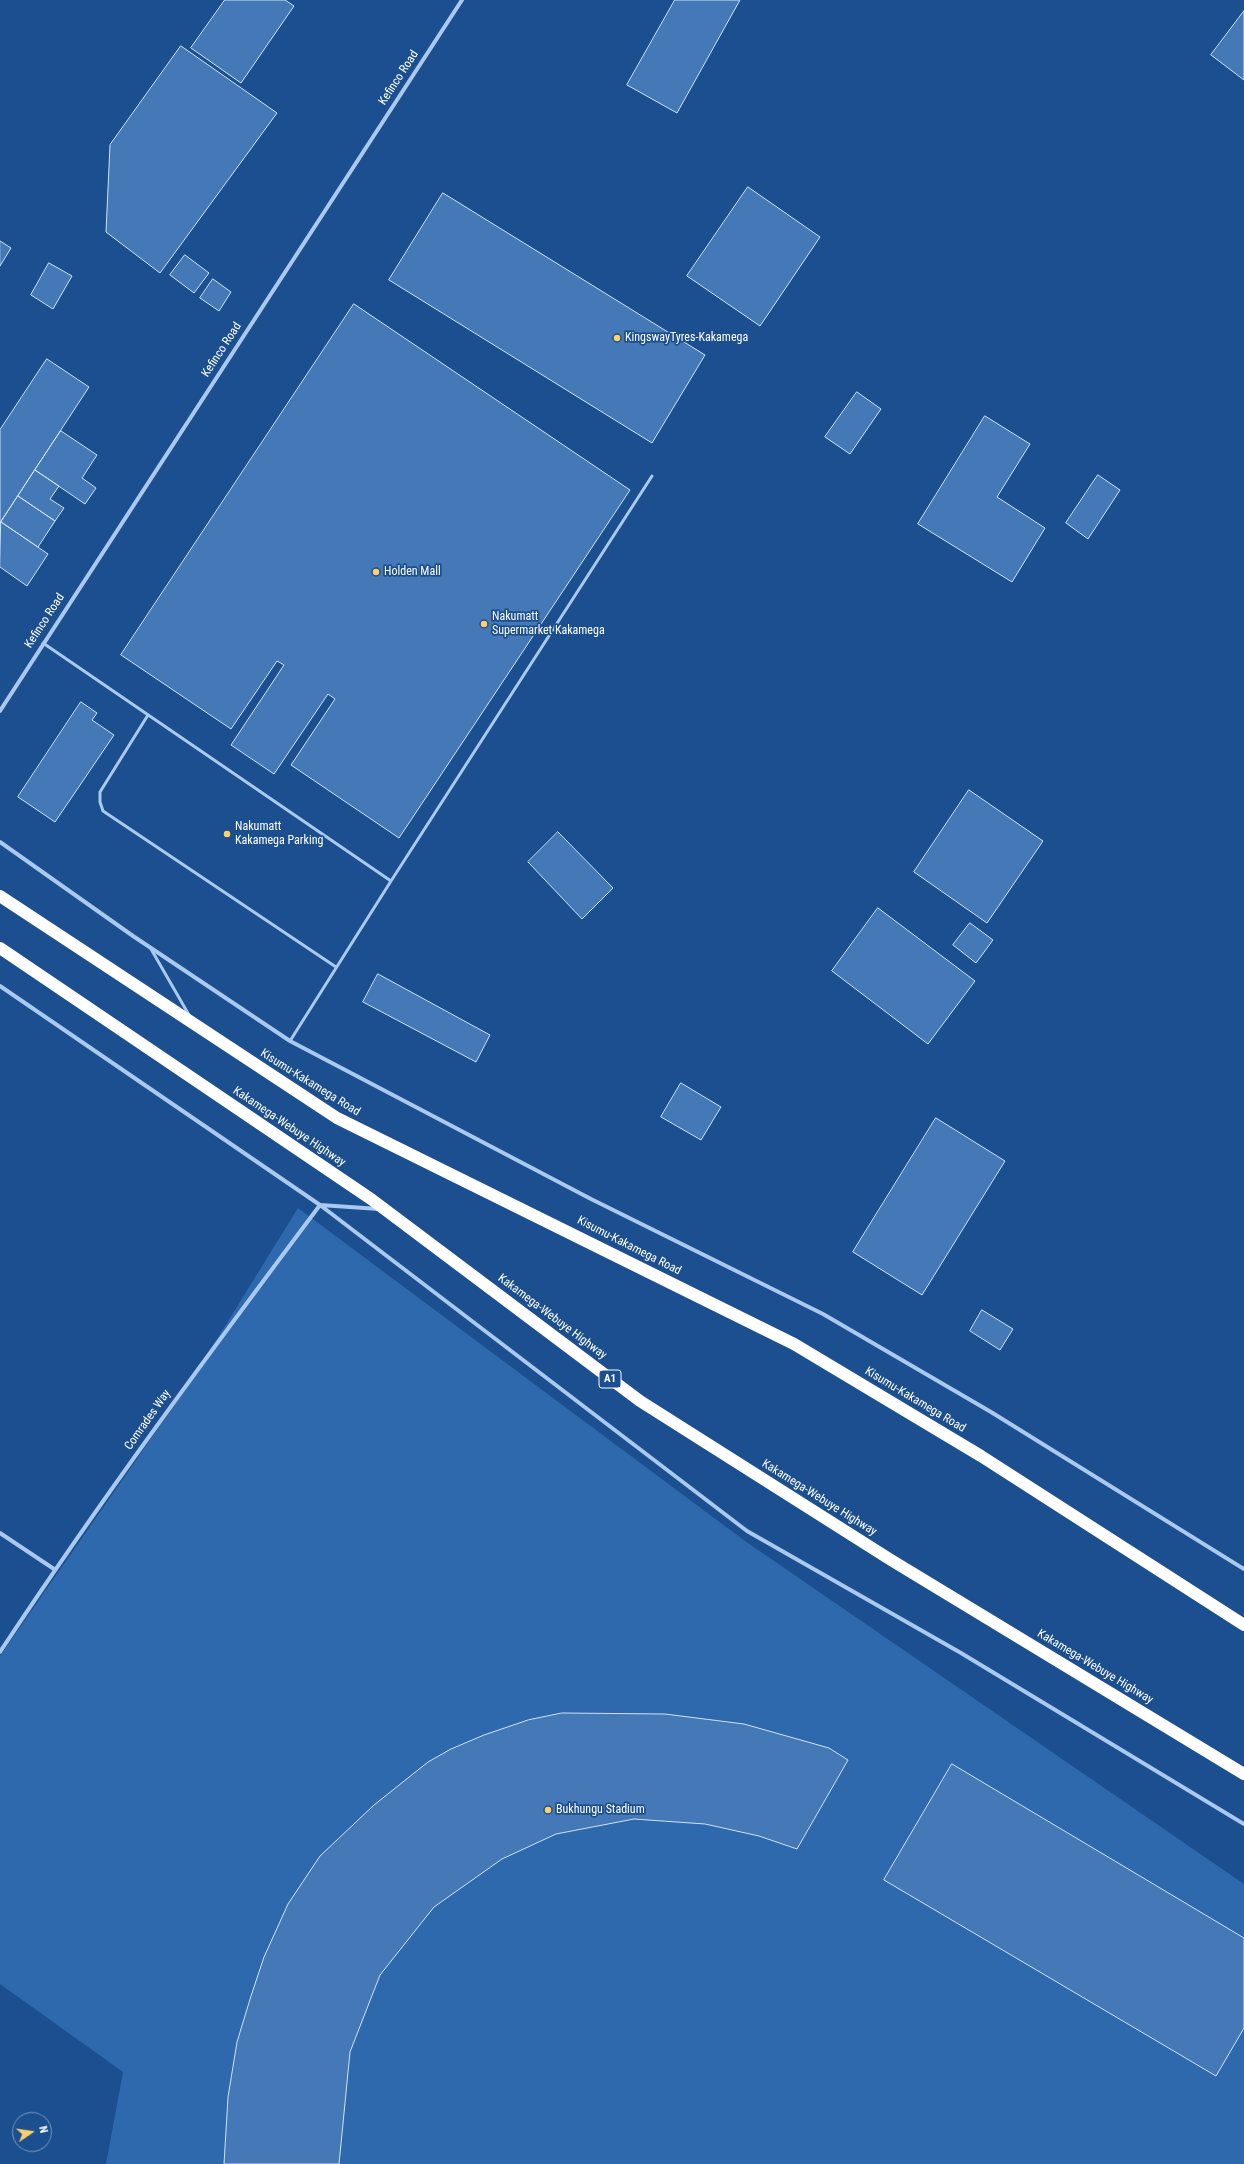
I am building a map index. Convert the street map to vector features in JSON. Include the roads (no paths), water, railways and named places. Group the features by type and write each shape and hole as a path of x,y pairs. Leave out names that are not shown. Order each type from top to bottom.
{"highway":[{"name":"Kisumu-Kakamega Road","path":"0,896 336,1118 794,1344 981,1456 1244,1625"},
{"name":"Kakamega-Webuye Highway","path":"0,948 384,1209 640,1401 891,1560 1244,1774"}],"street":[{"name":"Kefinco Road","path":"0,711 462,0"},
{"path":"0,842 150,947 290,1041 592,1199 823,1314 991,1412 1244,1569"},
{"path":"0,986 320,1205 747,1531 961,1653 1244,1824"},
{"path":"320,1205 384,1209"},
{"name":"Comrades Way","path":"0,1652 54,1569 193,1374 320,1205"},
{"path":"0,1533 54,1569"}],"lane":[{"path":"290,1041 391,881 652,476"},
{"path":"43,643 391,881"},
{"path":"148,715 100,792 100,802 103,811 336,967"},
{"path":"150,947 195,1025"}],"place":[{"name":"KingswayTyres-Kakamega","path":"617,338"},
{"name":"Holden Mall","path":"376,572"},
{"name":"Nakumatt Supermarket Kakamega","path":"484,624"},
{"name":"Nakumatt Kakamega Parking","path":"227,834"},
{"name":"Bukhungu Stadium","path":"548,1810"}]}
